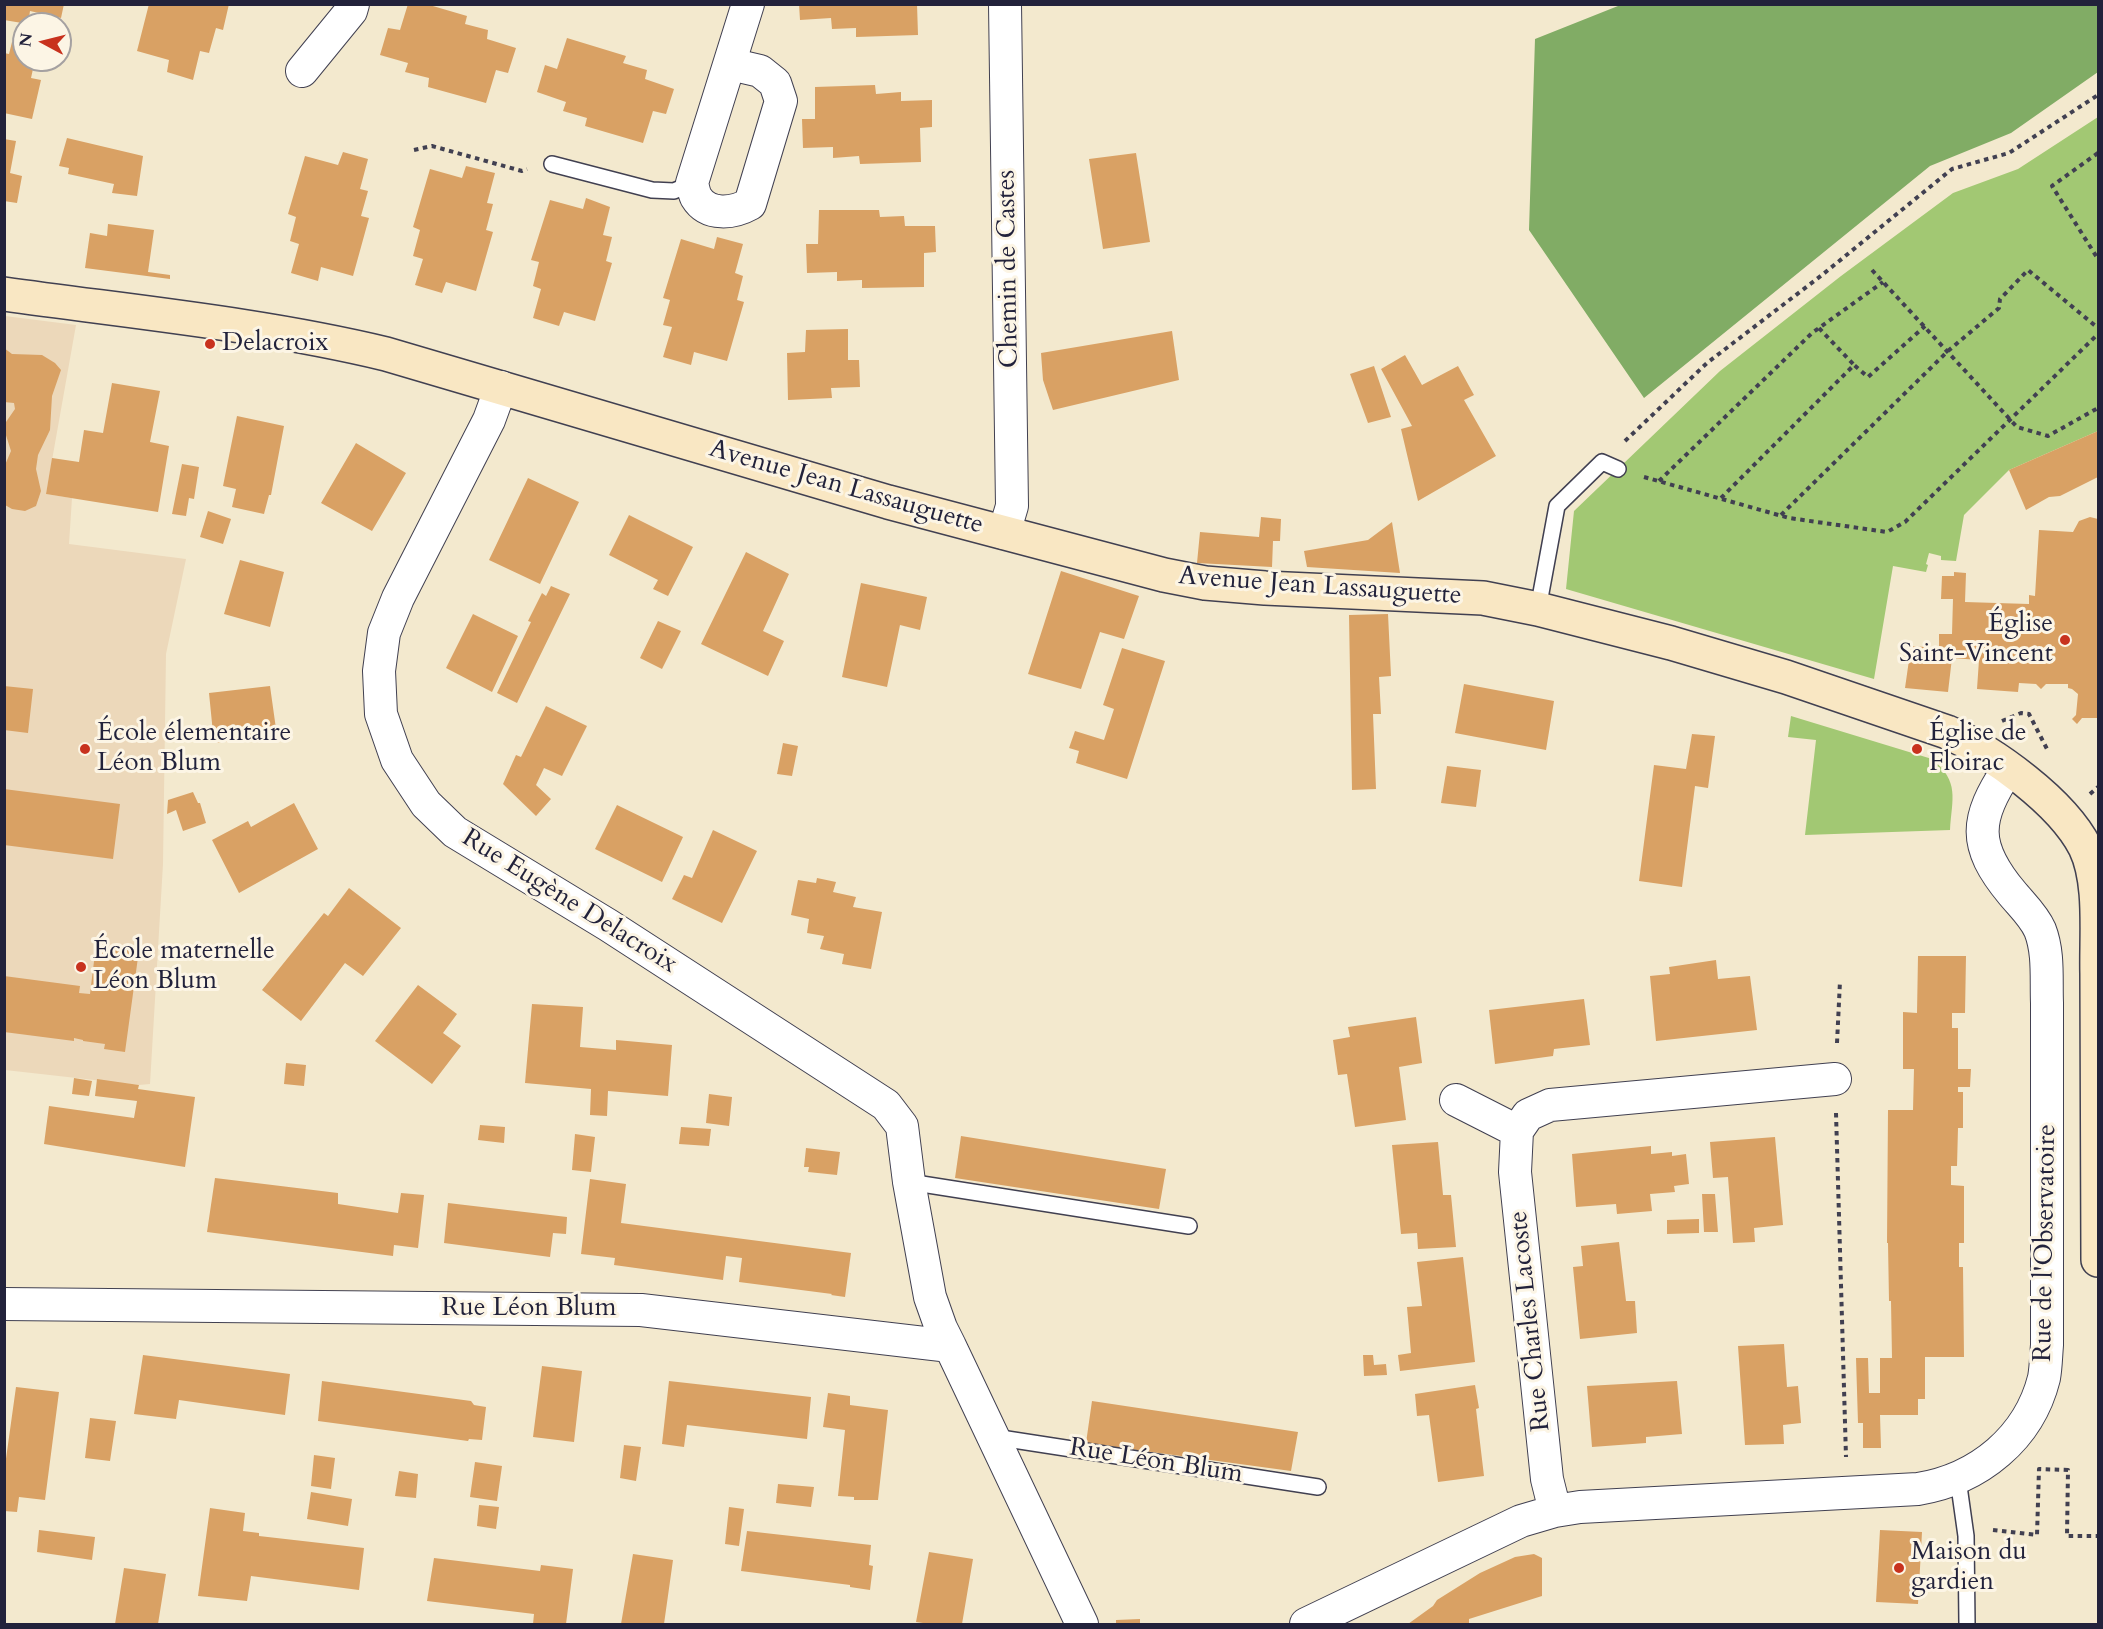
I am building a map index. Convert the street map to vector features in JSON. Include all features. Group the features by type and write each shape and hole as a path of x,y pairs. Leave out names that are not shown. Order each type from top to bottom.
{"street":[{"path":"302,71 351,11 353,4"},
{"path":"730,64 760,70 775,83 781,101 750,204 741,209 726,212 712,210 697,199 692,183 748,4"},
{"name":"Chemin de Castes","path":"1004,533 1012,506 1005,4"},
{"name":"Avenue Jean Lassauguette","path":"4,294 342,343 501,387 877,498 1164,575 1205,583 1265,588 1483,598 1538,609 1671,643 1786,677 1947,732 1966,741 2037,791 2077,834 2086,849 2093,870 2096,895 2098,1260"},
{"name":"Rue Eugène Delacroix","path":"501,387 492,414 398,598 384,633 379,671 381,714 397,760 426,804 455,832 618,932 886,1105 902,1126 909,1182 930,1297 950,1346"},
{"name":"Rue de l'Observatoire","path":"1306,1624 1521,1521 1554,1511 1580,1507 1918,1489 1958,1479 1986,1462 2012,1441 2027,1420 2044,1376 2048,1345 2045,949 2039,928 1995,871 1988,856 1983,830 1988,801 2008,769"},
{"path":"1455,1100 1517,1131 1528,1115 1550,1105 1835,1079"},
{"name":"Rue Charles Lacoste","path":"1517,1131 1515,1172 1547,1479 1554,1511"},
{"name":"Rue Léon Blum","path":"4,1304 641,1310 950,1346"},
{"path":"950,1346 1082,1624"}],"lane":[{"path":"552,164 652,190 674,191 692,183"},
{"path":"1538,609 1557,506 1602,462 1618,469"},
{"path":"909,1182 1190,1226"},
{"name":"Rue Léon Blum","path":"994,1437 1318,1487"},
{"path":"1958,1479 1965,1527 1967,1624"}],"path":[{"path":"1602,462 1707,363 1822,275 1952,169 2009,153 2098,95"},
{"path":"414,150 432,146 522,171 552,164"},
{"path":"2098,155 2052,186 2098,259"},
{"path":"1872,270 2017,427 2048,436 2098,408"},
{"path":"1780,516 1948,351 1999,308 2000,299 2028,270 2098,328"},
{"path":"1658,482 1819,328 1883,282"},
{"path":"1819,328 1868,378 1925,326"},
{"path":"1618,469 1780,516 1887,532 1905,522 2098,334"},
{"path":"1720,499 1854,365"},
{"path":"1840,981 1835,1079 1847,1493"},
{"path":"1965,1527 2037,1535 2039,1469 2068,1470 2067,1536 2098,1536"}],"shaded area":[{"path":"5,316 76,325 46,494 72,498 69,544 186,559 166,654 163,864 150,1084 139,1085 5,1070"}],"green space":[{"path":"1623,4 2098,5 2098,72 2011,133 1930,166 1644,398 1529,230 1535,39"},
{"path":"2098,117 2098,431 2009,470 1964,515 1956,561 1941,560 1941,556 1929,553 1926,572 1893,566 1874,679 1566,589 1574,511 1720,371 1841,276 1953,193 2018,169"},
{"path":"1791,716 1932,759 1941,767 1951,783 1953,800 1950,830 1805,835 1816,740 1788,737"}],"building":[{"path":"4,4 64,4 62,12 12,12 12,21 4,20"},
{"path":"149,4 229,4 223,30 216,28 209,53 200,51 193,80 167,72 169,60 137,51"},
{"path":"408,4 426,4 467,16 465,24 488,30 487,39 516,48 508,73 496,70 486,103 428,87 429,78 405,72 408,63 380,55 388,28 400,30"},
{"path":"799,4 917,4 918,35 856,37 856,28 832,29 831,18 800,20"},
{"path":"567,38 626,56 623,63 647,70 645,79 674,89 666,114 653,111 643,143 585,126 587,118 563,111 566,102 537,92 545,65 557,69"},
{"path":"12,42 12,72 32,72 31,78 41,80 32,119 4,113 4,53 9,54"},
{"path":"875,85 876,94 901,92 901,101 932,100 932,127 920,128 921,162 860,164 859,156 833,158 833,147 803,148 802,119 815,119 815,87"},
{"path":"67,138 143,156 137,196 112,193 114,184 68,174 69,168 59,166"},
{"path":"4,139 16,141 10,173 22,176 17,203 4,201"},
{"path":"343,152 368,159 360,189 368,191 361,216 369,218 353,276 321,267 318,281 291,273 299,244 290,241 296,217 288,214 305,156 338,165"},
{"path":"1136,153 1150,242 1103,249 1089,159"},
{"path":"466,166 495,173 487,203 493,204 486,230 493,232 476,291 446,282 442,293 415,285 423,259 413,256 420,230 413,227 430,169 462,178"},
{"path":"586,198 610,207 603,235 612,237 606,261 612,263 595,321 564,312 559,326 533,318 541,289 533,286 539,262 531,260 550,200 583,209"},
{"path":"819,210 879,210 880,217 904,216 905,226 935,226 936,252 924,253 924,287 862,288 862,280 837,281 837,272 807,273 806,244 818,244"},
{"path":"108,224 154,230 148,272 170,275 170,279 85,268 90,233 107,236"},
{"path":"717,237 743,244 735,273 743,276 737,300 744,302 727,361 694,352 691,365 663,357 672,327 663,325 670,300 663,298 681,239 714,249"},
{"path":"848,329 848,360 859,360 860,387 831,388 832,398 788,400 787,353 805,352 806,330"},
{"path":"1172,331 1179,380 1053,410 1043,380 1041,353"},
{"path":"4,348 12,354 42,355 61,370 52,396 50,430 38,455 36,469 41,491 36,506 25,511 12,509 5,505 5,465 11,451 4,429 15,409 14,403 4,402"},
{"path":"1405,355 1422,385 1458,366 1474,395 1464,400 1496,456 1418,501 1401,429 1412,426 1381,369"},
{"path":"1374,366 1391,417 1368,423 1350,374"},
{"path":"112,383 160,391 150,442 169,446 158,512 46,494 52,458 79,462 84,430 103,433"},
{"path":"237,416 284,426 271,495 269,495 264,514 232,507 236,489 223,486"},
{"path":"2098,431 2098,477 2060,496 2049,497 2026,510 2009,470"},
{"path":"356,443 406,473 372,531 321,503"},
{"path":"182,464 199,467 194,499 189,498 186,516 172,514"},
{"path":"528,478 579,502 540,584 489,560"},
{"path":"208,511 231,519 223,544 200,537"},
{"path":"629,515 693,547 668,596 653,589 658,580 609,555"},
{"path":"1261,517 1281,519 1280,541 1273,541 1272,567 1197,563 1200,532 1259,537"},
{"path":"2090,517 2098,519 2098,718 2082,718 2077,724 2072,719 2076,715 2078,694 2068,688 2068,684 2046,684 2041,689 2036,684 2019,683 2018,692 1977,689 1979,660 1952,658 1948,692 1905,688 1911,646 1939,648 1939,634 1952,634 1953,599 1941,599 1942,576 1954,576 1954,572 1966,573 1965,602 2029,604 2029,595 2035,596 2039,530 2073,532 2079,521"},
{"path":"1392,522 1400,573 1307,567 1304,551 1368,540"},
{"path":"746,552 789,574 763,631 784,641 768,676 701,644"},
{"path":"240,560 284,572 270,627 224,614"},
{"path":"1061,571 1139,596 1124,639 1100,632 1081,689 1028,674"},
{"path":"861,583 927,597 920,630 900,625 887,687 842,677"},
{"path":"551,586 570,594 517,703 497,693 531,622 528,621 542,593 546,596"},
{"path":"473,614 518,636 492,692 446,668"},
{"path":"1388,614 1391,676 1379,677 1381,714 1373,714 1376,789 1352,790 1349,615"},
{"path":"658,621 681,631 662,669 640,658"},
{"path":"1122,648 1165,661 1127,779 1076,763 1079,751 1069,748 1075,731 1104,740 1114,709 1103,705"},
{"path":"1464,684 1554,701 1546,750 1455,733"},
{"path":"4,686 33,689 28,733 4,730"},
{"path":"270,686 277,736 214,743 209,693"},
{"path":"546,706 587,726 562,776 544,768 536,785 551,799 536,816 503,784 516,755 521,757"},
{"path":"1692,734 1715,736 1708,788 1695,786 1682,887 1639,881 1654,765 1686,769"},
{"path":"783,743 798,746 792,776 777,774"},
{"path":"1447,766 1481,770 1476,807 1441,803"},
{"path":"4,789 120,804 113,859 4,845"},
{"path":"193,792 200,803 206,823 183,831 176,810 167,814 168,800"},
{"path":"294,803 318,849 239,893 212,840 248,821 251,827"},
{"path":"617,805 683,837 662,882 595,849"},
{"path":"713,830 757,851 722,923 672,899 684,875 692,878"},
{"path":"817,878 836,882 833,892 856,897 853,907 882,912 871,969 842,964 844,954 820,949 824,936 807,933 809,919 791,915 798,880 816,883"},
{"path":"349,888 401,928 363,976 345,963 301,1021 262,990 324,913 328,916"},
{"path":"96,945 139,950 125,1052 104,1049 105,1044 74,1038 74,1041 4,1032 4,976 80,986 79,993 90,994"},
{"path":"1918,956 1966,956 1965,1013 1952,1013 1952,1028 1958,1028 1958,1069 1971,1069 1970,1087 1958,1087 1958,1092 1963,1092 1963,1128 1958,1128 1957,1166 1951,1166 1951,1185 1964,1186 1964,1243 1959,1243 1959,1267 1963,1267 1964,1357 1925,1357 1925,1399 1918,1399 1918,1415 1880,1415 1881,1448 1863,1448 1863,1423 1858,1423 1856,1358 1868,1358 1869,1393 1880,1393 1880,1358 1892,1358 1887,1243 1888,1110 1913,1110 1914,1069 1903,1069 1903,1012 1917,1013"},
{"path":"1716,960 1718,979 1750,976 1757,1030 1656,1041 1650,976 1670,974 1669,967"},
{"path":"418,985 457,1014 443,1033 461,1046 432,1084 375,1041"},
{"path":"1584,999 1590,1045 1554,1049 1553,1056 1495,1064 1489,1010"},
{"path":"532,1004 583,1007 580,1047 616,1050 616,1040 672,1045 668,1096 608,1091 607,1116 590,1115 591,1089 525,1083"},
{"path":"1416,1017 1422,1063 1399,1067 1406,1120 1355,1127 1347,1074 1338,1075 1333,1040 1350,1037 1348,1027"},
{"path":"286,1063 306,1065 304,1086 284,1084"},
{"path":"74,1078 92,1081 89,1096 72,1094"},
{"path":"97,1079 139,1085 138,1089 195,1097 185,1167 44,1144 49,1106 134,1118 137,1101 95,1096"},
{"path":"709,1094 732,1097 729,1126 706,1123"},
{"path":"480,1125 505,1127 504,1143 478,1140"},
{"path":"681,1127 711,1129 709,1146 679,1144"},
{"path":"575,1134 595,1137 591,1172 572,1170"},
{"path":"961,1136 1166,1169 1159,1209 955,1178"},
{"path":"1775,1137 1783,1225 1754,1228 1755,1242 1733,1243 1728,1177 1713,1178 1710,1142"},
{"path":"1438,1142 1443,1195 1451,1195 1456,1247 1418,1249 1417,1233 1401,1234 1392,1145"},
{"path":"1651,1146 1651,1154 1672,1152 1672,1156 1686,1154 1689,1184 1674,1186 1675,1192 1650,1194 1652,1211 1617,1214 1616,1204 1576,1207 1572,1154"},
{"path":"806,1148 840,1152 837,1175 808,1172 809,1167 804,1167"},
{"path":"215,1178 338,1193 338,1204 398,1213 401,1193 424,1195 418,1248 394,1245 393,1256 207,1232"},
{"path":"590,1179 626,1184 621,1223 851,1253 845,1297 739,1282 742,1258 726,1256 723,1280 614,1265 615,1258 581,1254"},
{"path":"1702,1194 1715,1194 1718,1232 1704,1232"},
{"path":"448,1203 567,1217 566,1234 553,1233 550,1257 444,1243"},
{"path":"1699,1219 1699,1233 1667,1234 1667,1220"},
{"path":"1619,1242 1626,1301 1635,1301 1637,1333 1580,1339 1573,1267 1583,1266 1581,1246"},
{"path":"1463,1257 1475,1362 1400,1371 1398,1355 1411,1353 1407,1307 1422,1306 1417,1262"},
{"path":"1784,1344 1787,1387 1798,1386 1801,1423 1783,1425 1784,1444 1745,1445 1738,1346"},
{"path":"143,1355 290,1374 285,1415 179,1400 176,1419 134,1414"},
{"path":"1363,1355 1373,1355 1374,1365 1386,1364 1387,1375 1364,1376"},
{"path":"542,1366 582,1371 574,1442 533,1437"},
{"path":"322,1381 471,1401 474,1405 486,1407 482,1440 469,1439 468,1441 318,1421"},
{"path":"669,1381 811,1397 807,1439 687,1425 684,1447 662,1444"},
{"path":"1677,1381 1682,1434 1646,1437 1646,1443 1592,1447 1587,1386"},
{"path":"1475,1385 1484,1476 1438,1482 1429,1415 1417,1416 1415,1394"},
{"path":"16,1387 59,1392 45,1500 19,1497 17,1512 4,1511 4,1473"},
{"path":"828,1393 850,1396 850,1405 888,1410 878,1500 854,1500 854,1497 838,1496 845,1430 823,1427"},
{"path":"1092,1401 1298,1432 1291,1471 1086,1443"},
{"path":"90,1418 116,1421 110,1461 85,1458"},
{"path":"624,1445 641,1447 636,1481 620,1478"},
{"path":"314,1455 335,1458 331,1489 311,1486"},
{"path":"475,1462 502,1466 497,1501 470,1497"},
{"path":"399,1471 418,1474 416,1498 395,1496"},
{"path":"778,1484 814,1487 811,1507 776,1503"},
{"path":"311,1492 352,1499 348,1526 307,1519"},
{"path":"479,1505 499,1507 496,1529 477,1526"},
{"path":"729,1507 744,1509 739,1546 725,1544"},
{"path":"210,1508 245,1513 243,1531 259,1533 259,1536 364,1548 359,1590 251,1576 247,1601 198,1596"},
{"path":"39,1530 95,1537 92,1560 37,1552"},
{"name":"Maison du gardien","path":"1880,1530 1922,1532 1918,1604 1876,1602"},
{"path":"747,1531 871,1545 869,1565 873,1566 870,1590 850,1587 850,1585 741,1571"},
{"path":"929,1552 973,1559 962,1624 916,1622"},
{"path":"633,1554 673,1560 664,1624 621,1624"},
{"path":"1534,1554 1542,1558 1542,1596 1469,1619 1469,1624 1408,1624 1433,1606 1437,1600 1480,1573 1515,1557"},
{"path":"434,1558 540,1571 541,1565 573,1569 566,1624 533,1624 534,1614 427,1601"},
{"path":"124,1568 166,1574 158,1624 115,1624"},
{"path":"1140,1619 1140,1624 1116,1624 1116,1620"}],"place":[{"name":"Delacroix","path":"210,344"},
{"name":"Église Saint-Vincent","path":"2065,640"},
{"name":"École élementaire Léon Blum","path":"85,749"},
{"name":"Église de Floirac","path":"1917,749"},
{"name":"École maternelle Léon Blum","path":"81,967"},
{"name":"Maison du gardien","path":"1899,1568"}]}
